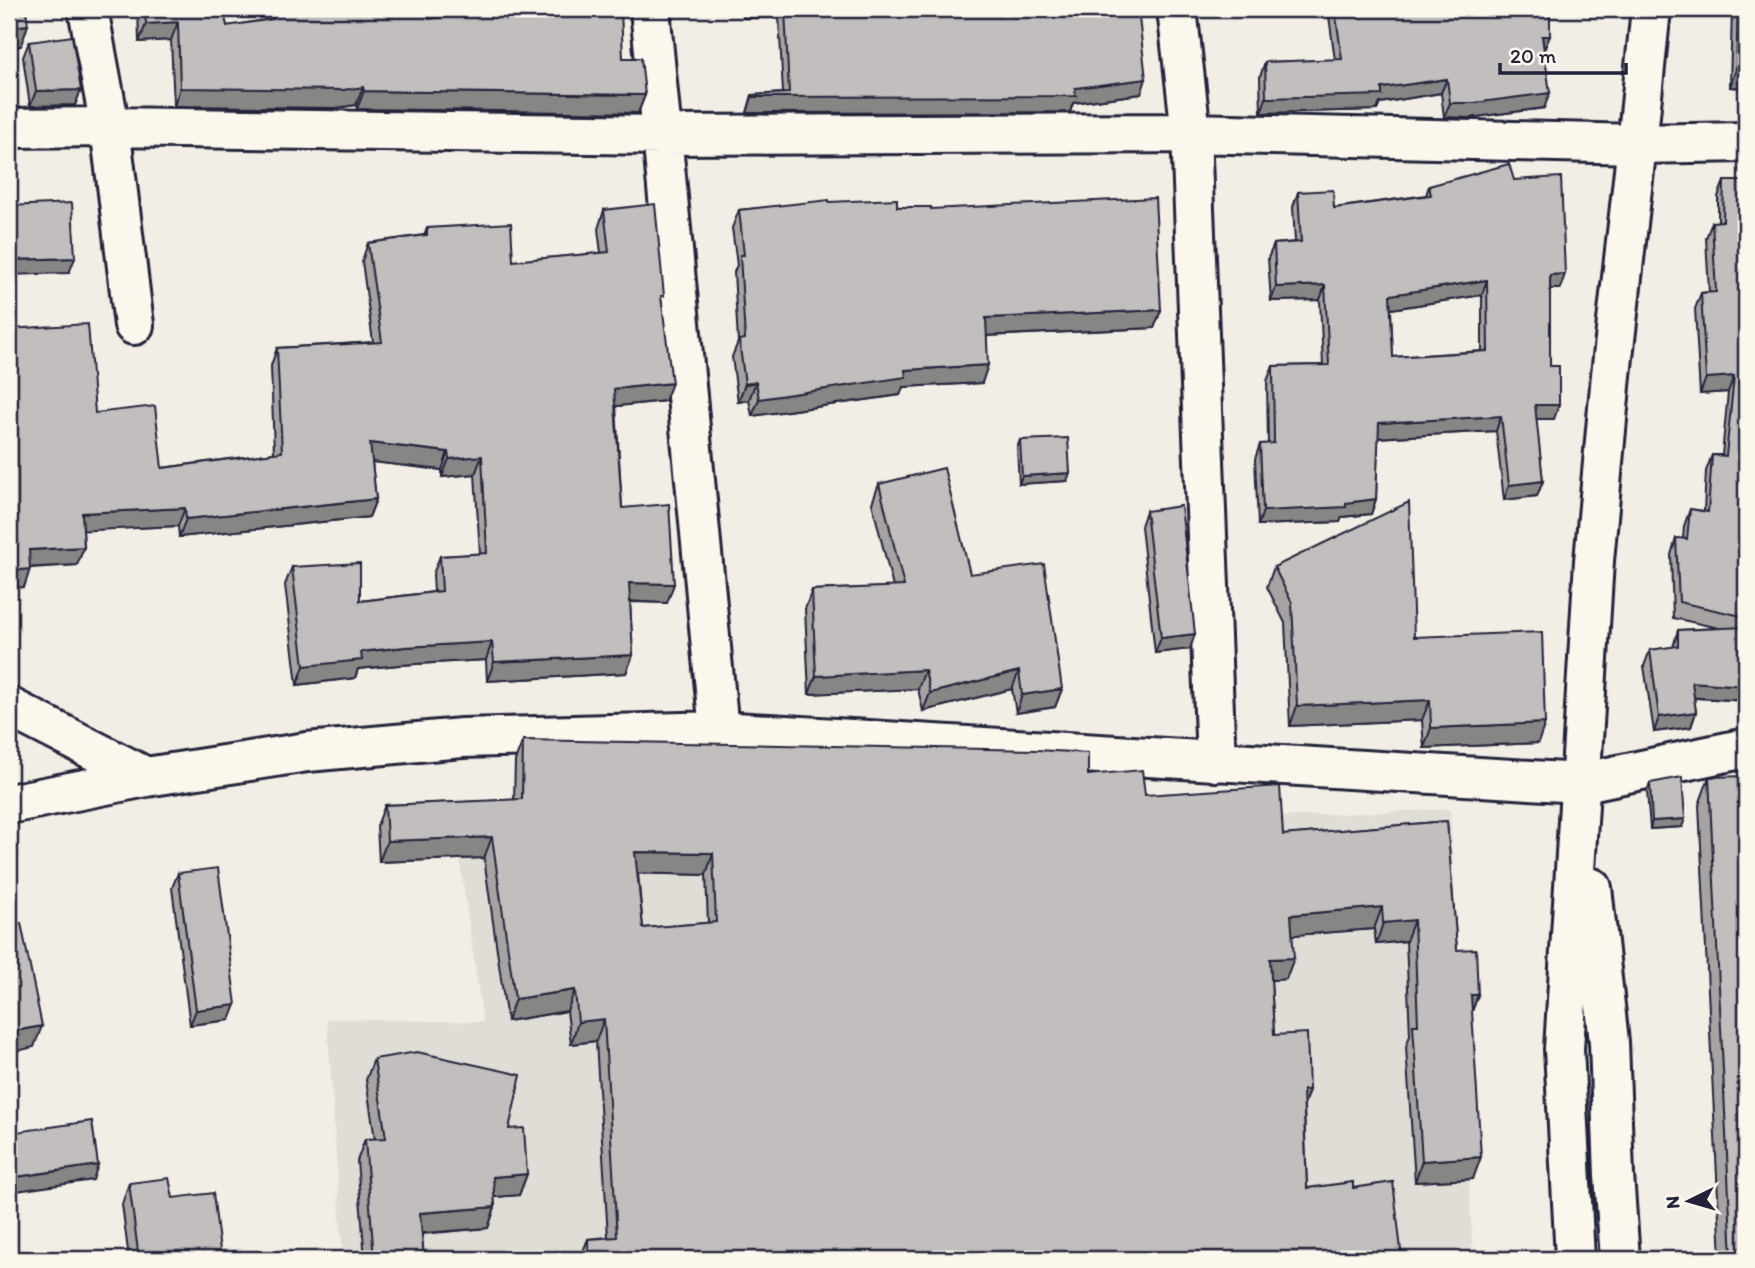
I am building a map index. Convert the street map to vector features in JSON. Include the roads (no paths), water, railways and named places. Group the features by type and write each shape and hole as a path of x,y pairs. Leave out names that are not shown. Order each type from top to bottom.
{"street":[{"path":"88,9 110,127 134,325"},
{"path":"650,9 719,730"},
{"path":"1177,9 1191,133 1216,762"},
{"path":"1575,1259 1564,1049 1580,783 1594,561 1608,402 1651,9"},
{"path":"9,128 661,135 1191,133 1637,144 1746,142"},
{"path":"9,707 146,776"},
{"path":"9,804 146,776 307,752 462,738 719,730 1580,783 1746,748"},
{"path":"1580,783 1609,1042 1620,1259"}]}
